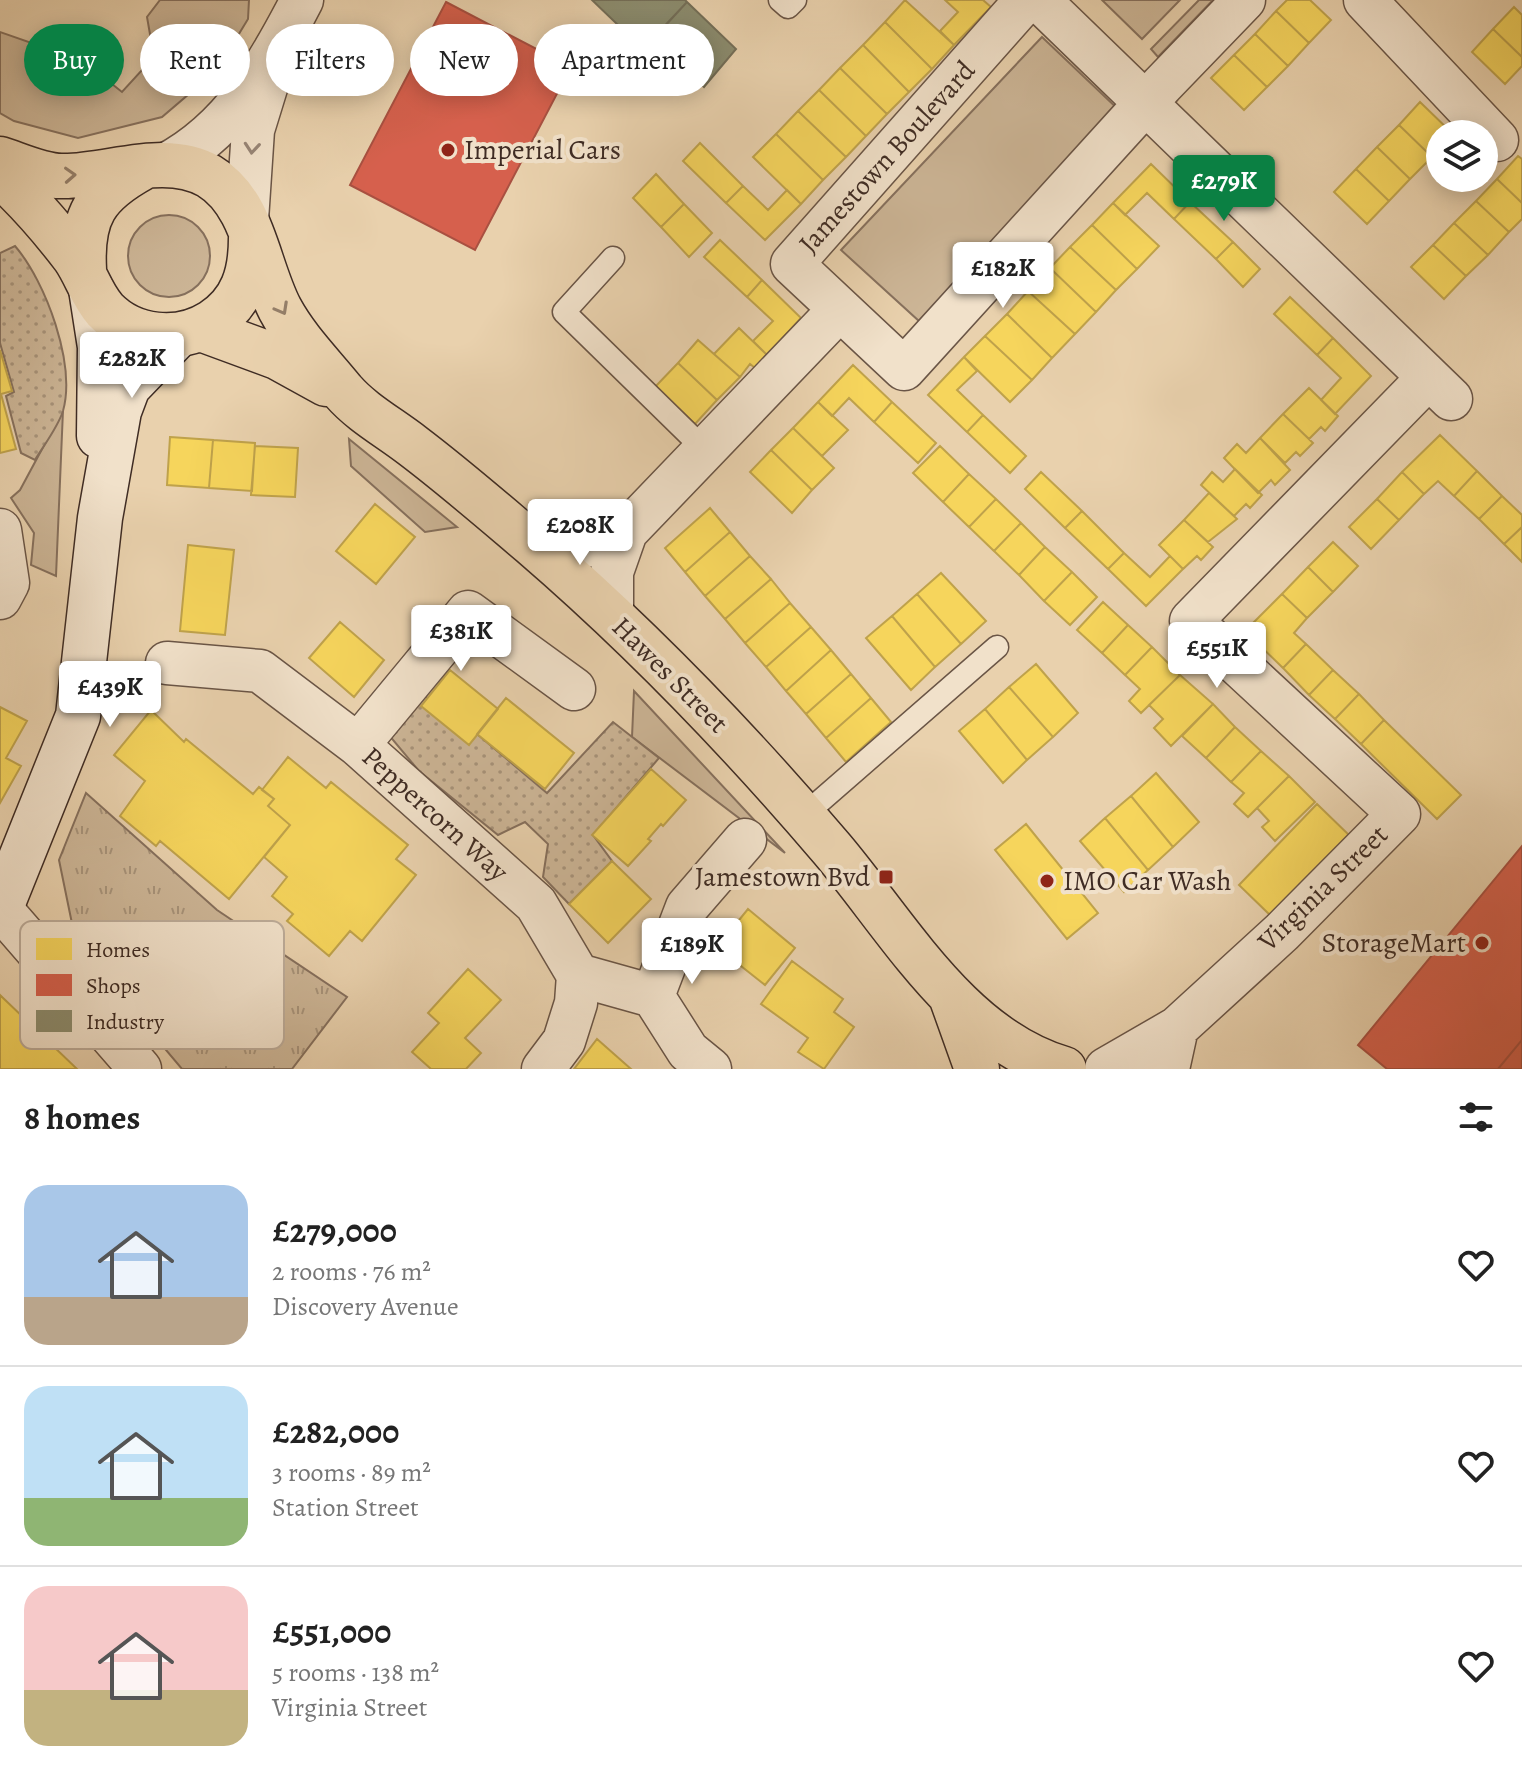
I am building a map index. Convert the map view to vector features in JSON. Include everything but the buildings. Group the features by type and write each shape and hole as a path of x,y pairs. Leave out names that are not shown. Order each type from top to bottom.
{"main road":[{"name":"Hawes Street","path":"0,159 60,177 153,166 186,167 214,180 237,201 282,312 347,396"},
{"path":"87,280 82,238 93,208 114,183 153,166"},
{"name":"Hawes Street","path":"0,175 37,208 106,311 126,326 151,335 189,332 277,357 347,396 470,490 612,616 744,748 951,997 1012,1046 1042,1063 1064,1069"},
{"path":"189,332 224,314 242,292 251,265 249,229"},
{"name":"Hawes Street","path":"951,997 977,1069"}],"street":[{"path":"290,24 302,0"},
{"name":"Jamestown Boulevard","path":"1026,0 792,264 904,369 1146,104"},
{"path":"1039,0 1146,104 1244,0"},
{"path":"1365,0 1478,120"},
{"path":"153,166 213,134 266,65"},
{"path":"249,229 253,130 266,88"},
{"name":"Virginia Street","path":"1146,104 1301,250 1440,389 1191,621 1399,814 1282,932 1177,1028"},
{"path":"87,280 100,347 100,518"},
{"path":"545,555 600,543 626,532 839,310"},
{"path":"20,932 0,909 78,716 100,518 112,441 128,387 189,332"},
{"path":"0,530 8,583 0,598"},
{"path":"612,616 612,572 626,532"},
{"path":"358,745 468,612 574,689"},
{"name":"Peppercorn Way","path":"167,663 260,671 358,745 536,904 578,975"},
{"path":"653,996 687,907 745,840"},
{"path":"543,1069 564,1041 576,1003 578,975 653,996 688,1051 710,1069"},
{"path":"1106,1069 1177,1028"},
{"path":"1168,1069 1177,1028"},
{"path":"122,1049 140,1069"}],"lane":[{"path":"780,0 788,7 795,0"},
{"path":"613,258 564,312 706,451"},
{"path":"803,816 997,647"}],"green space":[{"path":"160,0 249,0 245,24 148,24 147,17"},
{"path":"1102,0 1180,0 1142,39"},
{"path":"1199,0 1213,0 1158,57 1151,49"},
{"path":"0,32 24,40 24,96 124,96 124,90 140,72 140,96 187,96 162,117 78,138 14,121 0,113"},
{"path":"1042,37 1121,112 919,321 841,250"},
{"path":"169,215 185,219 198,227 206,240 210,256 206,272 198,285 185,293 169,297 153,293 140,285 132,272 128,256 132,240 140,227 153,219"},
{"path":"15,246 37,280 56,324 65,370 63,411 35,460 21,453 6,396 14,392 0,343 0,253"},
{"path":"63,410 56,576 31,565 34,533 11,498 20,490"},
{"path":"349,439 457,527 425,532 351,466"},
{"path":"634,691 785,853 632,737"},
{"path":"421,693 477,734 547,793 613,722 659,758 593,835 612,861 569,904 543,877 548,844 525,822 498,835 419,771 388,734"},
{"path":"86,793 217,910 233,921 71,921 59,860"},
{"path":"284,955 347,997 292,1069 182,1069 165,1049 284,1049"}],"place":[{"name":"Imperial Cars","path":"448,150"},
{"name":"Jamestown Bvd","path":"886,877"},
{"name":"IMO Car Wash","path":"1047,881"},
{"name":"StorageMart","path":"1482,943"}]}
